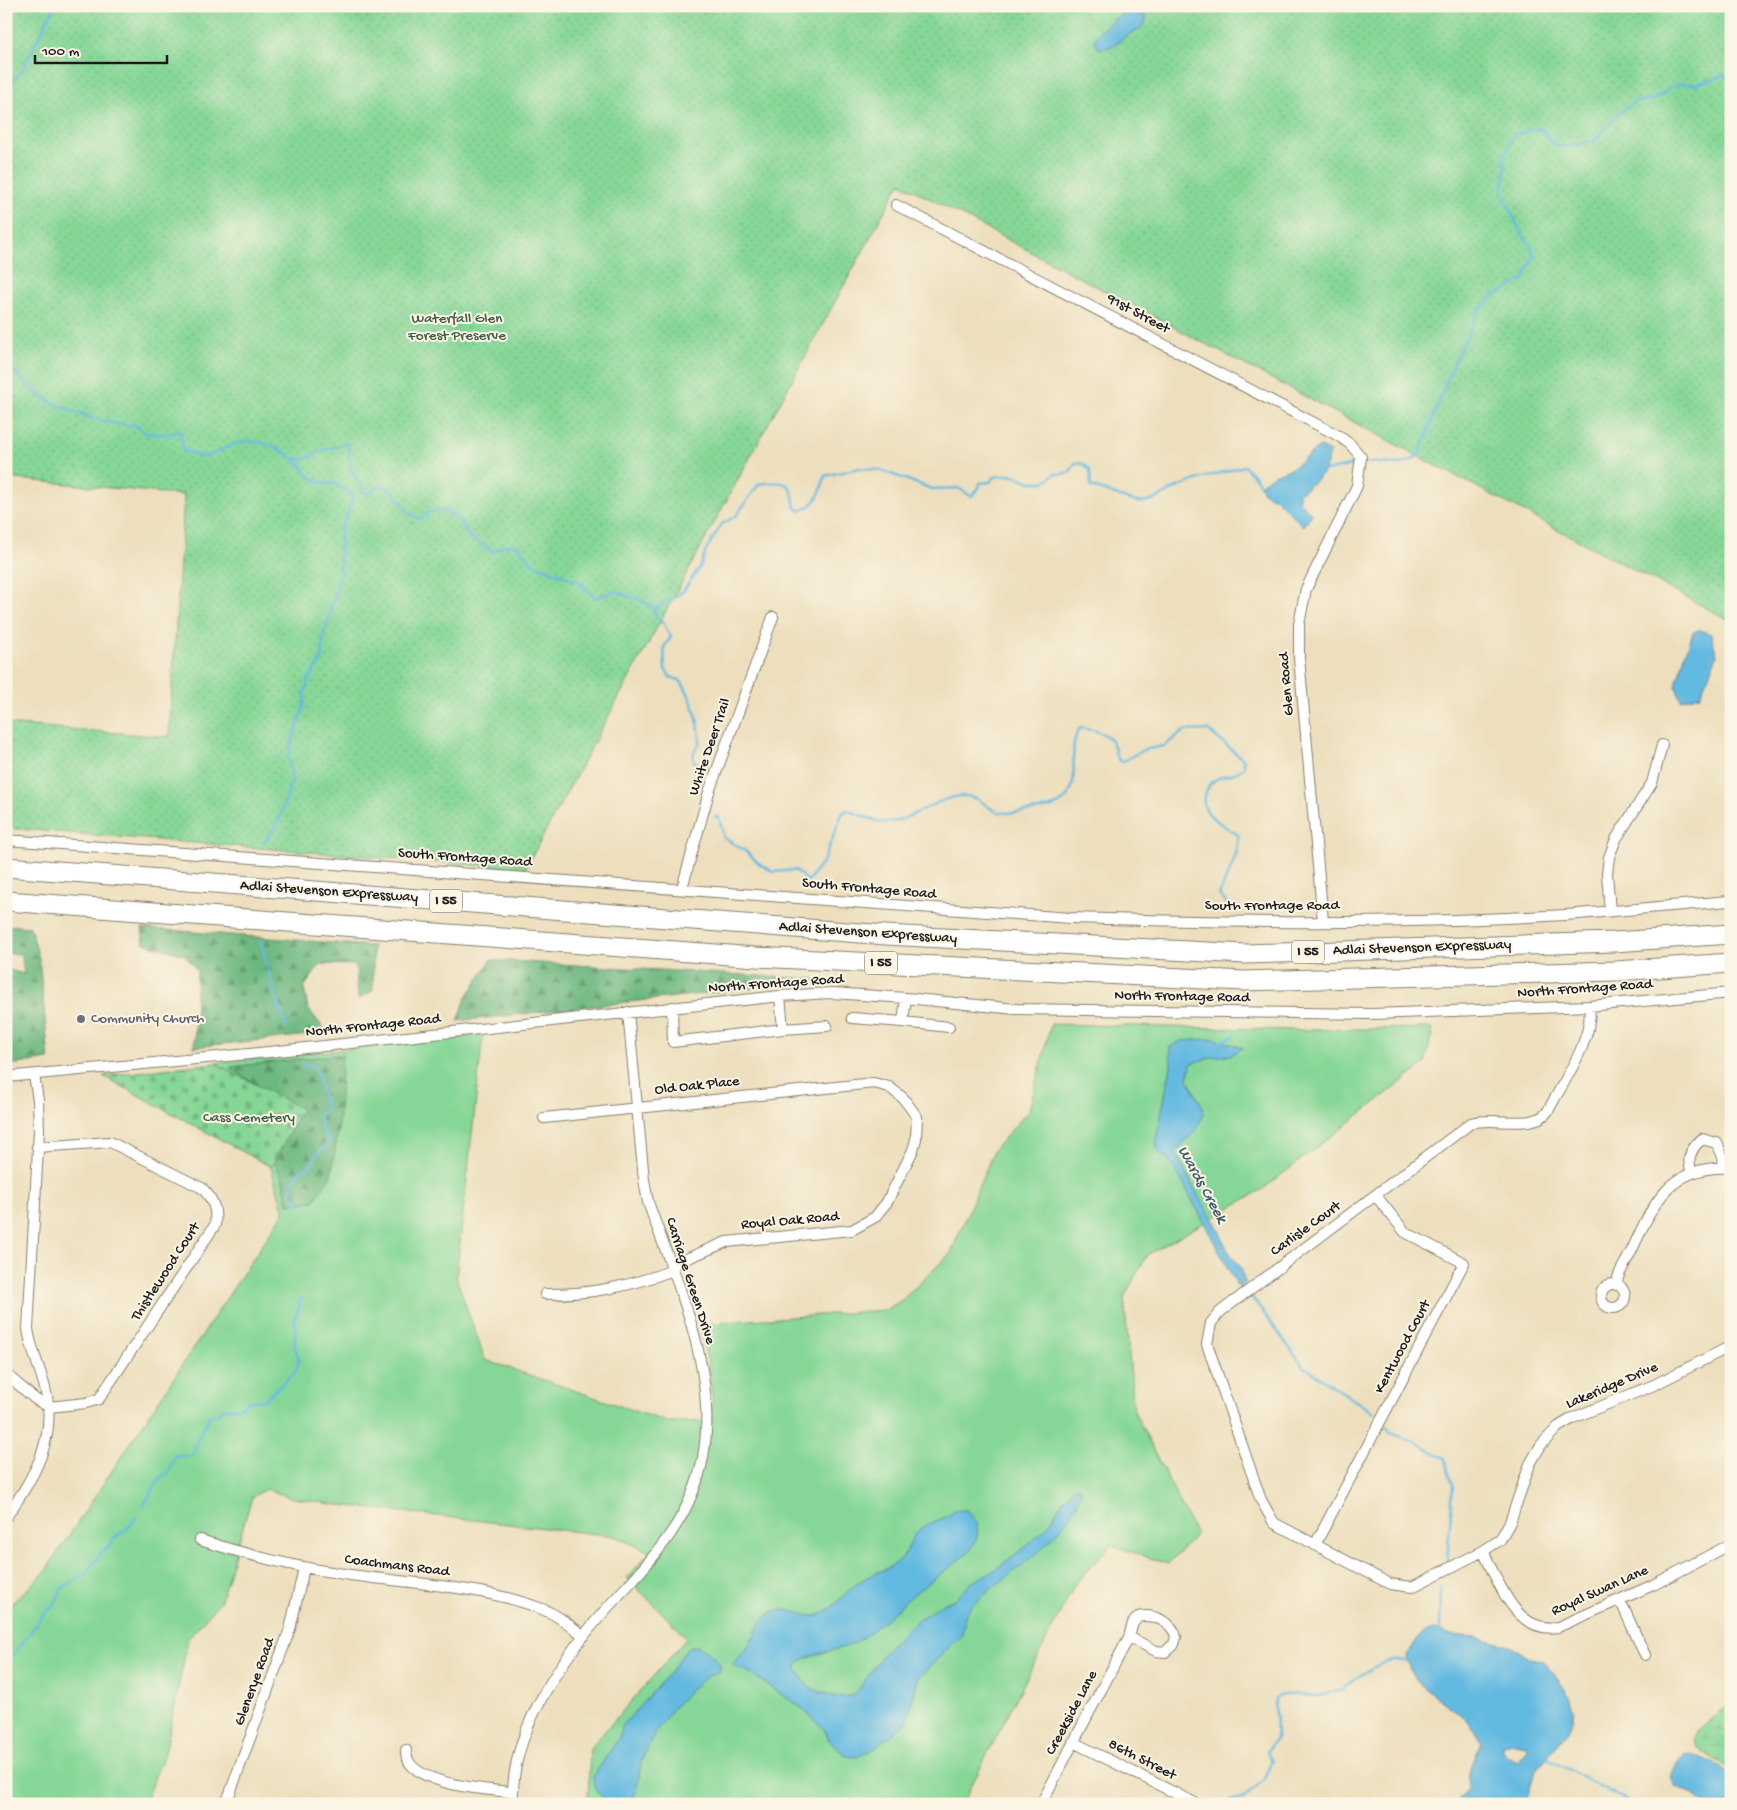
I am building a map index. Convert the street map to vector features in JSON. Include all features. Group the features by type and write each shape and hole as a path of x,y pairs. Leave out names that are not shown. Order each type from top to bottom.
{"highway":[{"name":"Adlai Stevenson Expressway","path":"6,867 886,935 1245,954 1614,942 1731,934"},
{"name":"Adlai Stevenson Expressway","path":"6,901 756,957 1244,982 1616,971 1731,963"}],"street":[{"name":"91st Street","path":"896,205 1339,436 1351,445 1361,457"},
{"name":"Glen Road","path":"1323,921 1299,658 1299,624 1307,585 1357,486 1361,457"},
{"name":"White Deer Trail","path":"682,888 709,792 773,617"},
{"path":"1610,911 1607,874 1610,857 1616,839 1652,783 1662,744"},
{"name":"South Frontage Road","path":"6,840 682,888 932,910 1070,918 1226,922 1423,920 1610,911 1731,900"},
{"name":"North Frontage Road","path":"6,1077 269,1052 780,996 832,993 1016,1009 1373,1014 1589,1006 1731,993"},
{"path":"780,996 783,1029"},
{"path":"903,1022 906,998"},
{"name":"Carlisle Court","path":"1483,1551 1412,1587 1390,1584 1274,1523 1266,1511 1207,1344 1208,1330 1214,1318 1220,1312 1471,1123 1482,1120 1533,1122 1542,1118 1548,1111 1585,1040 1591,1017 1589,1006"},
{"path":"672,1007 673,1042 783,1029 827,1026"},
{"name":"Carriage Green Drive","path":"513,1804 514,1772 522,1740 539,1703 584,1636 650,1563 666,1542 686,1508 704,1456 704,1379 697,1342 648,1202 636,1108 628,1012"},
{"path":"852,1018 949,1027"},
{"path":"6,1517 38,1466 49,1429 49,1407 31,1347 28,1329 39,1117 34,1075"},
{"name":"Royal Oak Road","path":"545,1294 577,1294 622,1287 672,1268 726,1242 852,1230 875,1217 887,1202 913,1150 916,1117 904,1098 889,1087 874,1083 854,1084"},
{"name":"Old Oak Place","path":"544,1118 854,1084"},
{"path":"1616,1285 1652,1206 1668,1188 1692,1172 1728,1168 1717,1143 1702,1139 1691,1152 1689,1160 1692,1172"},
{"name":"Thistlewood Court","path":"37,1147 102,1141 120,1145 202,1188 210,1196 216,1215 211,1234 104,1394 93,1402 49,1407"},
{"name":"Kentwood Court","path":"1315,1545 1464,1264 1405,1232 1376,1196"},
{"name":"Lakeridge Drive","path":"1483,1551 1496,1543 1506,1532 1530,1464 1541,1445 1558,1427 1572,1418 1654,1386 1731,1346"},
{"path":"6,1374 36,1399 49,1407"},
{"name":"Coachmans Road","path":"200,1540 266,1560 304,1568 455,1589 508,1599 544,1610 584,1636"},
{"name":"Royal Swan Lane","path":"1483,1551 1514,1608 1534,1626 1548,1629 1558,1627 1620,1600 1731,1544"},
{"name":"Glenerye Road","path":"226,1804 290,1629 304,1568"},
{"path":"1620,1600 1645,1656"},
{"name":"Creekside Lane","path":"1041,1804 1129,1637 1133,1623 1145,1615 1152,1616 1170,1626 1176,1637 1174,1644 1164,1652 1156,1651 1129,1637"},
{"name":"86th Street","path":"1073,1742 1197,1804"},
{"path":"406,1750 407,1759 410,1764 438,1780 473,1789 512,1792"}],"green space":[{"name":"Waterfall Glen Forest Preserve","path":"6,6 1731,6 1731,621 900,183 525,869 6,828 6,724 169,737 184,495 6,478"},
{"path":"6,925 30,927 39,958 49,1059 6,1066 6,969 24,974 21,954 6,953"},
{"path":"142,928 373,946 373,991 358,999 356,965 321,964 304,987 308,1009 328,1033 194,1047 197,970 185,955 144,943"},
{"path":"491,960 828,980 458,1021 466,998"},
{"path":"1051,1024 1297,1030 1433,1028 1425,1064 1263,1189 1147,1255 1124,1297 1134,1411 1196,1535 1168,1564 1111,1545 1075,1584 962,1804 591,1804 588,1797 590,1748 687,1638 627,1578 650,1552 614,1536 331,1504 293,1498 266,1489 252,1497 221,1600 188,1639 166,1749 144,1804 6,1804 6,1609 44,1573 284,1212 271,1167 302,1109 215,1063 483,1035 456,1277 485,1360 667,1422 712,1421 709,1372 697,1324 885,1310 902,1300 951,1253 994,1150 1029,1110"},
{"path":"342,1054 338,1132 331,1175 314,1201 288,1204 282,1177 272,1159 295,1111 230,1067"},
{"name":"Cass Cemetery","path":"215,1063 302,1109 271,1167 103,1076"},
{"path":"1731,1702 1731,1769 1703,1753 1693,1738 1697,1731"}],"water":[{"path":"1137,8 1143,10 1146,21 1142,27 1111,47 1098,48 1094,40 1102,29 1124,13"},
{"path":"1320,447 1330,452 1326,467 1316,480 1299,493 1299,501 1312,514 1303,526 1276,499 1263,492 1260,485 1272,476 1292,468"},
{"path":"1700,630 1711,634 1717,656 1700,695 1681,700 1676,687 1677,680 1693,632"},
{"path":"1215,1039 1243,1048 1231,1055 1211,1057 1191,1064 1188,1079 1203,1108 1203,1114 1196,1130 1175,1152 1196,1192 1216,1224 1227,1249 1241,1268 1245,1283 1240,1286 1237,1285 1182,1181 1166,1156 1163,1157 1157,1148 1156,1140 1171,1066 1170,1047 1182,1041"},
{"path":"1076,1486 1081,1488 1080,1496 1064,1525 1039,1551 967,1611 961,1636 918,1678 907,1722 874,1749 857,1757 846,1756 829,1740 824,1729 803,1709 747,1671 735,1667 733,1664 746,1650 761,1623 771,1613 778,1610 786,1610 816,1616 826,1612 861,1581 897,1563 912,1539 922,1528 955,1510 967,1510 977,1522 977,1535 974,1544 960,1559 859,1640 850,1645 806,1658 797,1664 796,1668 808,1687 837,1697 849,1696 857,1692 884,1653 909,1627 938,1606 955,1599 971,1583 993,1571 1027,1546 1047,1527 1062,1502"},
{"path":"1429,1630 1440,1630 1448,1635 1476,1637 1506,1645 1530,1658 1542,1660 1556,1676 1570,1697 1574,1711 1572,1722 1564,1737 1535,1771 1529,1792 1522,1804 1457,1804 1459,1797 1468,1788 1469,1773 1481,1742 1466,1720 1429,1691 1411,1672 1406,1656 1419,1637","holes":["1514,1743 1526,1745 1527,1749 1518,1761 1507,1755 1503,1748 1503,1745"]},
{"path":"693,1646 701,1648 712,1655 720,1664 720,1671 708,1676 697,1684 685,1695 663,1722 647,1748 641,1764 638,1784 630,1800 617,1803 607,1802 595,1789 593,1777 619,1738 623,1725 671,1671 687,1649"},
{"path":"1690,1754 1731,1774 1731,1804 1707,1804 1689,1792 1675,1786 1671,1778 1677,1763 1684,1755"}],"waterway":[{"path":"6,88 23,69 54,6"},
{"path":"1368,463 1402,464 1414,459 1420,453 1452,367 1479,311 1494,296 1524,279 1534,255 1531,246 1521,233 1502,192 1506,166 1504,157 1514,135 1530,130 1542,129 1552,143 1564,147 1595,141 1615,116 1635,102 1658,98 1671,87 1679,84 1695,84 1731,74"},
{"path":"6,364 27,385 43,397 83,415 112,423 136,425 146,434 171,434 180,430 184,451 204,457 245,441 268,445 289,455 315,480 335,483 352,495 352,502 340,531 340,576 323,638 322,659 308,681 304,694 305,703 288,754 292,780 280,817 265,842"},
{"path":"295,460 309,458 321,451 348,443 351,470 365,493 369,494 378,486 387,488 397,496 407,511 421,519 429,512 445,511 458,518 469,537 493,552 505,545 519,546 532,563 579,582 595,598 615,591 640,600 654,609"},
{"path":"654,609 683,591 700,567 707,548 722,524 736,516 759,484 778,482 787,485 792,492 794,504 799,511 810,506 817,498 825,476 859,468 880,470 932,489 958,488 971,496 979,488 980,483 990,482 994,477 1012,475 1031,482 1044,482 1055,474 1069,473 1075,463 1084,464 1090,470 1091,487 1139,502 1154,500 1178,487 1244,466 1260,485"},
{"path":"1326,471 1357,464"},
{"name":"Wards Creek","path":"654,609 655,615 663,623 671,637 664,647 665,669 670,677 680,680 688,694 699,726 700,743 694,751 693,758 701,766 703,778"},
{"name":"Wards Creek","path":"715,817 719,817 724,838 744,850 761,865 773,872 795,870 808,881 823,862 842,814 846,810 878,821 892,822 945,800 965,796 978,800 995,811 1000,812 1039,810 1057,805 1069,794 1074,776 1074,746 1080,728 1106,735 1113,745 1117,758 1122,762 1143,750 1164,746 1184,731 1208,730 1244,760 1244,767 1241,770 1212,782 1209,785 1204,800 1208,813 1219,823 1238,835 1235,858 1219,895 1226,902 1226,907"},
{"path":"261,942 274,993 287,1028"},
{"name":"Wards Creek","path":"1217,1043 1234,1036"},
{"path":"300,1206 291,1192 293,1181 300,1171 310,1166 317,1154 329,1142 320,1123 320,1114 326,1109 316,1070 313,1066 304,1067 302,1063"},
{"name":"Wards Creek","path":"1252,1297 1303,1366 1374,1413"},
{"path":"143,1506 160,1478 169,1473 175,1456 192,1456 202,1428 207,1423 208,1416 218,1414 222,1409 239,1408 247,1402 264,1400 295,1372 299,1360 294,1346 296,1331 294,1320 299,1308 299,1301 302,1298"},
{"name":"Wards Creek","path":"1387,1426 1390,1433 1416,1442 1445,1459 1453,1486 1447,1561"},
{"path":"6,1658 14,1654 42,1616 55,1604 63,1587 86,1574 112,1540 130,1526 136,1517"},
{"name":"Wards Creek","path":"1440,1630 1441,1587"},
{"name":"Wards Creek","path":"1230,1800 1243,1799 1264,1779 1272,1761 1267,1751 1276,1739 1275,1698 1285,1695 1319,1696 1342,1691 1374,1667 1390,1661 1408,1661"},
{"name":"Wards Creek","path":"1547,1758 1633,1804"}],"place":[{"name":"Community Church","path":"81,1019"}]}
